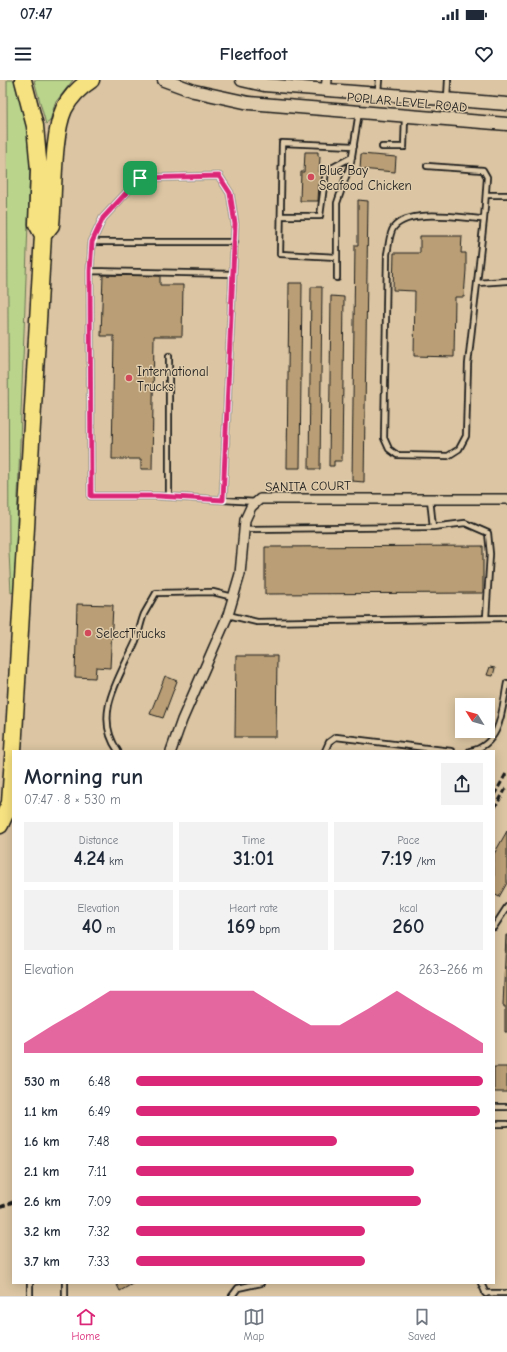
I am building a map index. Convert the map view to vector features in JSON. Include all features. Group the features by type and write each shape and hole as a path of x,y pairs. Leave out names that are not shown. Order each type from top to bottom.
{"highway":[{"path":"13,750 43,235 37,224 39,170 35,126 23,80"},
{"path":"43,235 51,225 57,137 61,118 64,109 75,93 91,80"},
{"path":"0,825 10,803 12,772"}],"main road":[{"name":"POPLAR LEVEL ROAD","path":"164,80 194,91 248,103 507,124"},
{"name":"POPLAR LEVEL ROAD","path":"242,80 264,85 326,85 378,94 447,98 507,104"}],"street":[{"name":"SANITA COURT","path":"171,750 182,720 228,615 240,574 245,520 251,506 260,498 507,499"}],"lane":[{"path":"378,94 379,80"},
{"path":"447,98 448,80"},
{"path":"338,278 337,203 352,157 359,112"},
{"path":"382,147 404,148 405,116"},
{"path":"337,257 280,254 282,142 354,146"},
{"path":"281,216 320,216 326,171 352,157"},
{"path":"427,166 483,170 487,177 484,219 468,364 466,436 459,449 448,456 398,455 389,449 384,438 387,254 393,228 402,219 415,216 484,219"},
{"path":"223,500 235,224 230,193 219,176 140,178 103,218 92,242 90,271 91,496 169,496 223,500 256,502"},
{"path":"486,195 507,195"},
{"path":"92,242 234,242"},
{"path":"90,271 233,274"},
{"path":"477,283 507,281"},
{"path":"169,356 169,496"},
{"path":"430,499 433,527"},
{"path":"244,529 433,527 465,523 488,533 490,554 486,618"},
{"path":"117,750 110,740 108,706 116,680 135,643 144,614 156,593 213,592 233,597"},
{"path":"228,615 257,622 507,618"},
{"path":"473,750 480,748 497,732 507,683"},
{"path":"325,750 329,742 336,737 443,750"},
{"path":"495,925 507,907"},
{"path":"495,1107 507,1107"},
{"path":"495,1124 507,1124"},
{"path":"30,1284 30,1296"},
{"path":"65,1284 65,1296"},
{"path":"232,1296 238,1288 256,1284"},
{"path":"481,1284 486,1294 507,1293"}],"green space":[{"path":"7,80 14,80 24,112 28,134 30,168 16,551 14,592 11,593 9,552"},
{"path":"34,80 73,80 55,103 50,121 46,124"}],"building":[{"path":"305,152 318,152 318,156 320,157 319,172 322,172 321,183 319,183 318,201 300,201 301,172 304,172"},
{"path":"361,154 396,157 395,172 360,169"},
{"path":"358,200 368,201 364,482 352,481 355,245 358,245"},
{"path":"420,236 462,236 461,253 466,253 466,270 464,297 455,297 454,357 414,356 415,291 393,290 394,253 420,253"},
{"path":"103,275 160,276 160,285 183,285 182,336 154,336 152,469 141,469 141,459 112,459 114,336 101,336"},
{"path":"289,283 302,283 300,468 287,468"},
{"path":"311,287 322,287 320,469 309,469"},
{"path":"331,296 344,297 342,461 334,461 334,466 329,466"},
{"path":"483,546 483,593 265,594 265,547"},
{"path":"77,604 113,605 110,668 96,667 95,678 75,677"},
{"path":"236,656 277,656 276,737 235,737"},
{"path":"490,667 495,668 493,676 487,675"},
{"path":"165,676 177,681 163,718 150,714"},
{"path":"507,831 507,883 499,897 495,895 495,852"},
{"path":"506,935 507,1032 505,1032 505,1006 503,1006"},
{"path":"495,1067 507,1067 507,1092 495,1092"},
{"path":"116,1284 132,1284 120,1291"}],"railway":[{"path":"495,793 507,772"},
{"path":"495,807 507,787"},
{"path":"0,1207 12,1202"}],"place":[{"name":"Blue Bay Seafood Chicken","path":"311,177"},
{"name":"International Trucks","path":"129,378"},
{"name":"SelectTrucks","path":"88,633"}],"route":[{"path":"219,176 230,193 235,224 223,500 158,496 91,496 90,271 92,242 103,218 140,178 219,176"}]}
